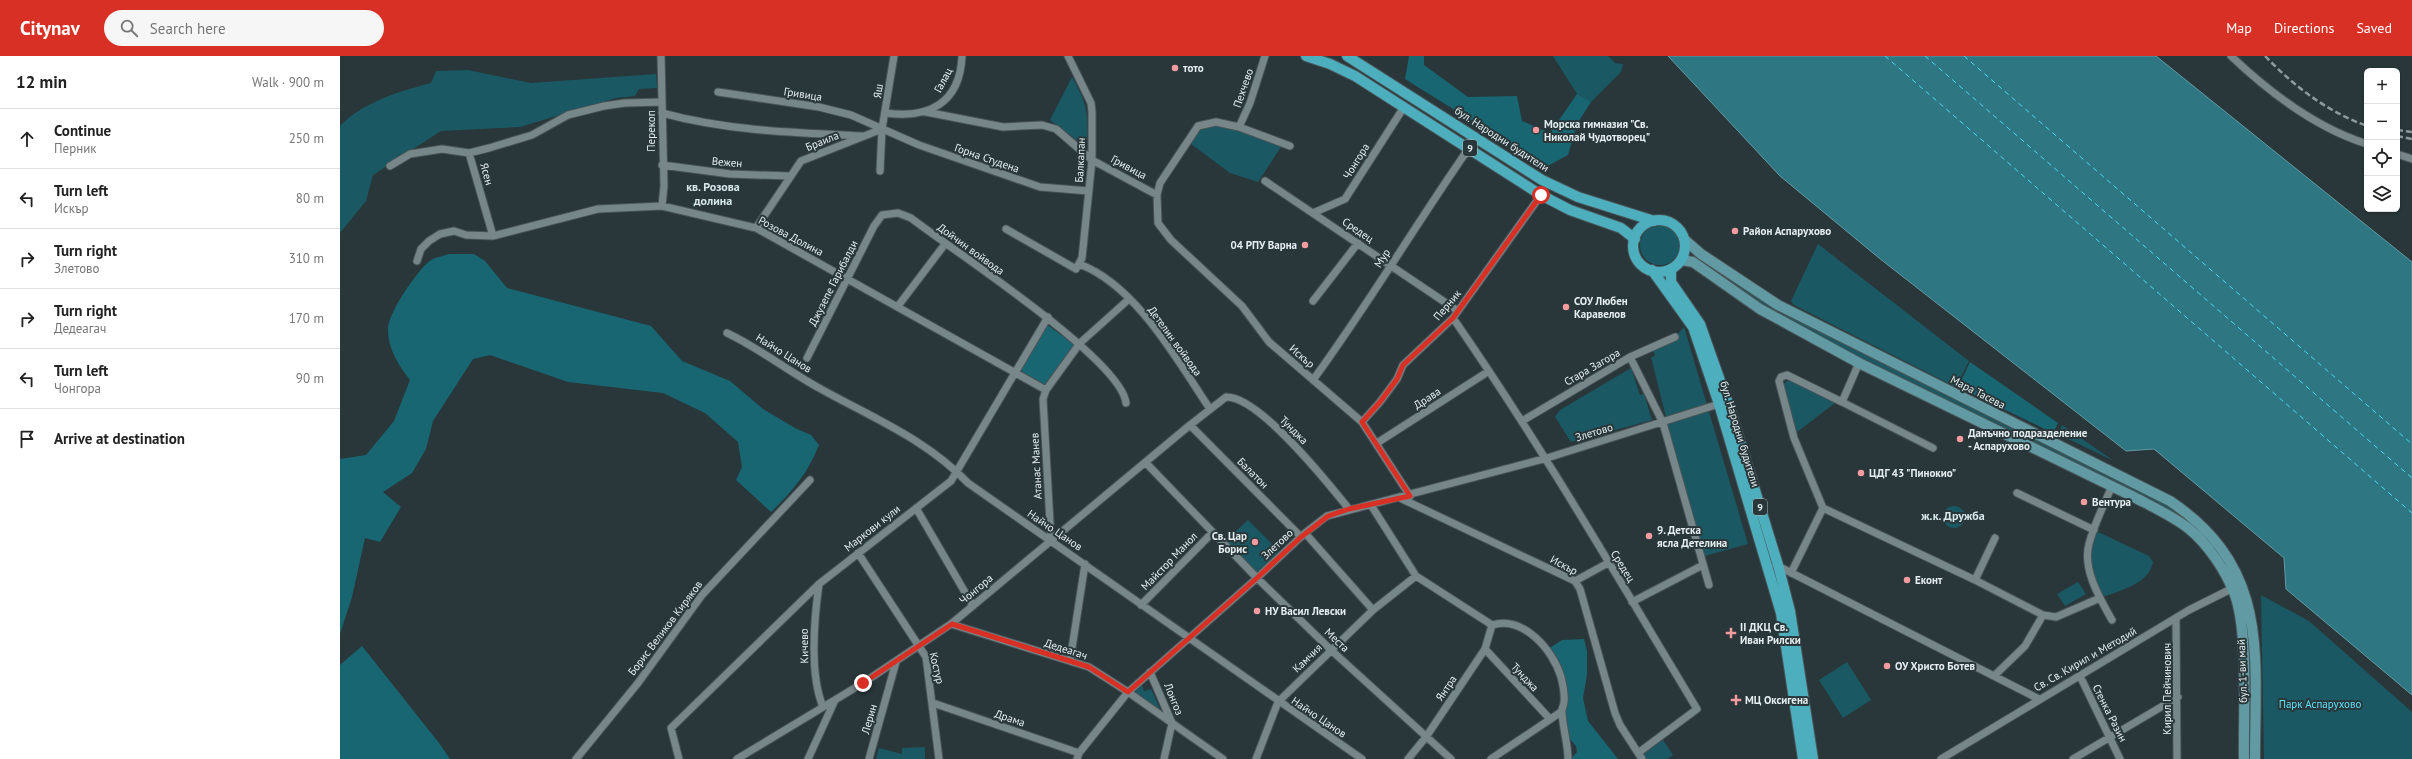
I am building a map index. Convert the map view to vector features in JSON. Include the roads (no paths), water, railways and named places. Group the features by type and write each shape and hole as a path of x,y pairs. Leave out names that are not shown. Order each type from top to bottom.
{"main road":[{"name":"9","path":"1306,56 1355,76 1541,195 1570,210 1621,228 1635,238 1634,248 1637,258 1643,266 1652,270"},
{"name":"бул. Народни будители","path":"1347,56 1542,180 1578,197 1654,221"},
{"name":"9","path":"1654,221 1665,221 1674,225 1685,240"},
{"path":"1635,238 1642,227 1654,221"},
{"path":"1652,270 1662,271 1671,269 1681,260 1685,248 1685,240"},
{"name":"Мара Тасева","path":"1685,240 1701,254 1778,305 2170,501 2199,522 2213,537 2230,559 2242,584"},
{"path":"1681,260 1693,262 1760,309 1859,363 2165,513 2189,530 2210,552 2225,573 2232,588"},
{"name":"бул. Народни будители","path":"1671,269 1671,282 1700,324 1730,409 1773,565 1803,759"},
{"name":"бул. Народни будители","path":"1652,270 1692,327 1790,611 1813,759"},
{"name":"бул. 1-ви май","path":"2242,584 2252,618 2255,759"},
{"name":"бул. 1-ви май","path":"2232,588 2237,603 2241,634 2244,759"}],"street":[{"name":"Перекоп","path":"661,56 662,165 664,186 662,206"},
{"name":"Яш","path":"882,129 894,56"},
{"name":"Галац","path":"886,112 912,115 926,112 938,107 946,98 958,76 962,56"},
{"name":"Балкапан","path":"1068,56 1091,103 1092,160 1082,258 1077,266"},
{"name":"Пехчево","path":"1240,127 1250,103 1265,56"},
{"path":"2231,56 2277,96 2323,126 2364,143"},
{"name":"Гривица","path":"718,92 831,110 851,115 882,129"},
{"path":"469,153 532,135 568,115 625,103 662,102"},
{"name":"Чонгора","path":"1313,213 1345,199 1404,107"},
{"name":"Гривица","path":"926,112 1003,127 1042,125 1056,129 1092,160 1157,195 1160,183 1198,126 1216,122 1240,127 1290,146"},
{"path":"662,113 686,120 760,131 864,136"},
{"path":"880,171 882,129"},
{"name":"Браила","path":"756,228 789,176 801,161 882,129"},
{"name":"Горна Студена","path":"882,129 919,145 1040,188 1089,190"},
{"name":"Мур","path":"1313,380 1346,334 1390,265 1469,148"},
{"name":"Ясен","path":"390,166 410,154 426,151 442,149 469,153 493,236"},
{"path":"2400,155 2412,159"},
{"name":"Вежен","path":"662,165 730,174 789,176"},
{"name":"Средец","path":"1266,181 1458,311"},
{"name":"Искър","path":"1157,195 1158,223 1171,240 1242,306 1269,342 1362,422 1410,496"},
{"name":"Перник","path":"1362,422 1380,402 1397,379 1403,365 1453,318 1541,195"},
{"name":"Розова Долина","path":"417,261 421,249 429,241 440,234 454,231 466,235 493,236 598,209 662,206 756,228 1017,372 1046,390"},
{"name":"Дойчин войвода","path":"879,218 887,213 905,214 944,244 1048,317"},
{"name":"Джузепе Гарибалди","path":"807,358 879,218"},
{"name":"Детелин войвода","path":"1006,229 1077,266 1088,267 1129,299 1154,326 1210,409"},
{"path":"1313,301 1358,243"},
{"path":"898,306 944,244"},
{"path":"1046,390 1080,343 1129,299"},
{"path":"1048,317 1080,343 1113,379 1126,396 1126,403"},
{"name":"Маркови кули","path":"679,759 671,728 818,584 952,481 1048,317"},
{"name":"Средец","path":"1453,318 1547,458 1608,563 1697,709 1639,757"},
{"name":"Найчо Цанов","path":"727,333 745,342 820,388 904,432 958,472 968,483 1085,564 1188,639 1362,759"},
{"name":"Стара Загора","path":"1522,421 1630,357 1675,337"},
{"path":"1630,357 1663,423 1709,585"},
{"path":"1842,402 1859,363"},
{"name":"Драва","path":"1377,443 1489,371"},
{"path":"1933,448 1787,375 1779,379 1794,438 1823,508 1975,580 2043,615 2056,617 2100,598"},
{"name":"Атанас Манев","path":"1046,390 1043,399 1050,540"},
{"name":"Тунджа","path":"1210,409 1220,400 1233,397 1255,410 1276,427 1320,474 1349,509"},
{"name":"Злетово","path":"1078,756 1128,692 1257,578 1303,535 1328,516 1349,509 1410,496 1547,458 1663,423 1719,404"},
{"name":"Чонгора","path":"737,759 896,662 952,624 1050,540 1146,463 1210,409"},
{"name":"Балатон","path":"1190,425 1303,535 1373,610"},
{"name":"Места","path":"1146,463 1212,533 1331,650 1451,759"},
{"name":"Борис Великов Киряков","path":"576,759 638,683 702,595 810,480"},
{"path":"2112,486 2088,545 2088,563 2100,598 2112,620"},
{"path":"2017,493 2094,530"},
{"name":"Искър","path":"1400,498 1575,581 1580,589 1615,713 1639,757"},
{"path":"1371,505 1416,576 1492,625 1500,622 1518,626 1542,645 1560,675 1564,702 1562,712 1568,759"},
{"path":"916,508 973,606"},
{"path":"1791,573 1823,508"},
{"name":"Майстор Манол","path":"1141,605 1212,533"},
{"path":"1975,580 1995,538"},
{"name":"Костур","path":"858,553 926,657 933,704 938,759"},
{"path":"1575,581 1608,563"},
{"path":"1070,661 1085,564"},
{"path":"1632,602 1703,565"},
{"path":"1773,565 2039,698"},
{"name":"Камчия","path":"1256,759 1278,702 1373,610 1416,576"},
{"name":"Кичево","path":"818,584 815,614 816,690 823,707"},
{"name":"Св. Св. Кирил и Методий","path":"1943,758 2039,698 2080,676 2176,618 2242,584"},
{"path":"1994,676 2025,646 2043,615"},
{"name":"Кирил Пейчинович","path":"2176,618 2178,697 2177,759"},
{"name":"Дедеагач","path":"952,624 1089,667 1128,692 1223,759"},
{"name":"Янтра","path":"1408,759 1426,737 1485,650 1492,625"},
{"name":"Тунджа","path":"1485,650 1550,719"},
{"name":"Лерин","path":"869,759 896,662"},
{"name":"Лонгоз","path":"1150,672 1172,723 1164,759"},
{"name":"Стенка Разин","path":"2080,676 2120,759"},
{"path":"2073,759 2178,697"},
{"path":"808,759 835,700"},
{"name":"Драма","path":"933,704 1078,756"},
{"path":"1491,759 1562,712"}],"railway":[{"path":"2265,56 2288,78 2312,97 2338,113 2364,125"},
{"path":"2400,130 2412,132"},
{"path":"2400,137 2412,139"}],"place":[{"name":"тото","path":"1175,68"},
{"name":"Морска гимназия \"Св. Николай Чудотворец\"","path":"1536,130"},
{"name":"Район Аспарухово","path":"1735,231"},
{"name":"04 РПУ Варна","path":"1305,245"},
{"name":"СОУ Любен Каравелов","path":"1566,307"},
{"name":"Данъчно подразделение - Аспарухово","path":"1960,439"},
{"name":"ЦДГ 43 \"Пинокио\"","path":"1861,473"},
{"name":"Вентура","path":"2084,502"},
{"name":"9. Детска ясла Детелина","path":"1649,536"},
{"name":"Св. Цар Борис","path":"1255,542"},
{"name":"Еконт","path":"1907,580"},
{"name":"НУ Васил Левски","path":"1257,611"},
{"name":"II ДКЦ Св. Иван Рилски","path":"1731,633"},
{"name":"ОУ Христо Ботев","path":"1887,666"},
{"name":"МЦ Оксигена","path":"1736,700"}],"district":[{"name":"кв. Розова долина","path":"713,194"},
{"name":"ж.к. Дружба","path":"1953,516"}],"park label":[{"name":"Парк Аспарухово","path":"2320,704"}]}
